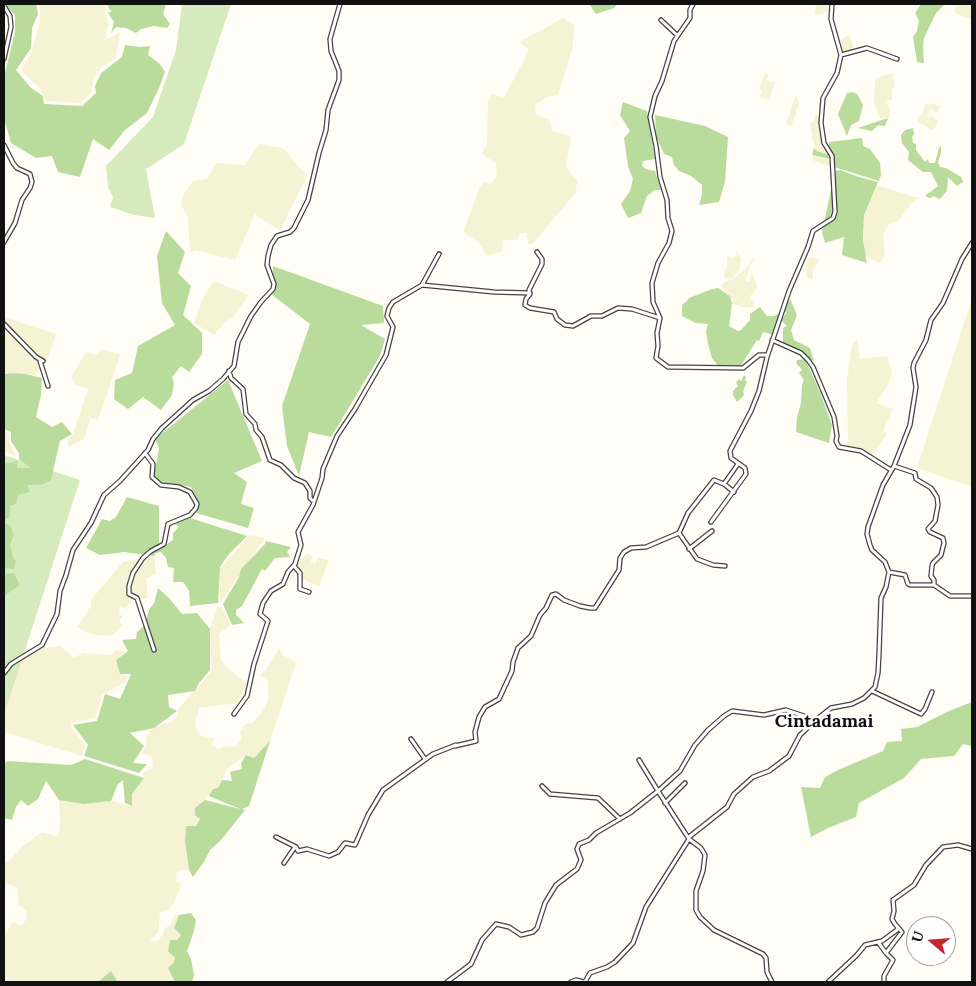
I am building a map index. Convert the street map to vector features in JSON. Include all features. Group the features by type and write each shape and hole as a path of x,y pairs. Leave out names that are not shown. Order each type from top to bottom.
{"street":[{"path":"4,673 11,664 42,645 57,614 60,591 76,546 91,523 96,508 104,495 120,481 145,453 153,438 162,428 193,400 219,383 229,371 235,363 240,336 257,307 274,287 267,265 271,245 277,236 290,232 294,228 311,189 318,152 326,130 328,110 339,80 339,71 331,51 330,39 340,4"},
{"path":"693,4 690,18 674,41 662,81 656,93 650,117 660,177 667,200 668,218 672,231 669,243 658,263 652,280 652,297 660,318 656,358 667,366 743,368 759,355 767,355"},
{"path":"711,522 747,472 745,468 731,458 730,451 759,391 772,340 789,290 806,253 813,230 833,218 835,212 832,156 824,143 821,123 823,98 836,73 841,55 831,19 832,4"},
{"path":"4,6 10,16 11,27 4,59"},
{"path":"661,20 677,35"},
{"path":"841,55 867,48 897,59"},
{"path":"4,145 13,163 17,168 30,174 32,182 22,200 15,223 4,242"},
{"path":"571,982 576,980 585,982 590,973 615,962 633,943 646,907 689,838 723,811 729,805 734,794 752,777 769,771 789,756 800,735 831,708 852,704 864,698 872,691 878,673 881,598 886,587 888,572 885,562 872,550 867,534 883,485 910,425 916,387 914,363 926,340 931,320 947,296 962,259 972,243"},
{"path":"537,252 542,260 542,264 529,290 530,293 526,299 526,305 554,312 558,320 568,326 573,326 591,316 602,316 618,308 632,309 660,318"},
{"path":"234,714 247,696 254,664 268,622 260,614 263,603 271,592 283,584 289,571 294,566 300,545 298,532 314,502 323,469 337,436 355,409 386,354 393,327 387,316 389,308 393,302 422,285 440,254"},
{"path":"422,285 494,292 530,293"},
{"path":"4,324 11,333 41,360 48,386"},
{"path":"772,340 801,353 813,367 834,417 838,447 861,451 892,468 915,472 916,479 931,488 937,497 936,521 928,529 930,532 943,538 944,543 942,555 932,566 931,576 934,584"},
{"path":"229,371 231,378 242,389 246,414 255,424 256,430 265,442 270,460 281,465 294,478 305,483 310,491 310,498 314,502"},
{"path":"145,453 153,464 152,477 161,484 179,487 190,492 197,504 190,515 168,524 164,544 143,558 133,573 129,586 128,594 137,598 154,650"},
{"path":"724,484 738,464"},
{"path":"276,837 295,847 298,851 308,849 330,856 338,852 345,843 355,845 368,815 383,790 433,754 476,740 475,732 479,717 486,707 498,699 512,672 518,648 531,636 540,614 546,608 553,594 580,606 595,608 618,570 620,558 624,552 631,548 646,547 679,533 688,512 714,480 724,484 734,492"},
{"path":"689,549 712,532"},
{"path":"679,533 693,556 705,563 725,566"},
{"path":"294,566 300,573 298,581 300,589 309,592"},
{"path":"888,572 905,575 910,585 934,584 950,596 972,596"},
{"path":"872,691 920,714 932,692"},
{"path":"447,982 469,966 482,940 496,924 509,927 521,935 533,932 537,928 545,903 556,885 577,869 581,860 577,851 579,844 630,813 658,791 680,771 695,745 708,730 728,713 764,714 786,710 816,720"},
{"path":"410,739 425,759"},
{"path":"639,760 689,838 701,848 705,856 703,871 696,891 696,910 700,917 719,933 763,954 766,958 766,972 772,982"},
{"path":"665,803 685,783"},
{"path":"542,786 547,792 598,798 620,818"},
{"path":"828,982 866,944 882,942 898,929 892,918 894,911 893,900 914,885 937,852 943,847 958,845 972,849"},
{"path":"284,863 295,847"},
{"path":"886,953 902,933 902,930 895,924"},
{"path":"878,942 893,960 884,976 884,982"}],"shaded area":[{"path":"40,4 105,4 105,14 109,25 106,29 107,39 120,32 116,58 101,67 93,79 91,93 80,103 46,101 41,89 21,71 32,51 40,20"},
{"path":"816,4 829,4 828,12 814,15"},
{"path":"958,4 972,4 972,19 956,14 954,10"},
{"path":"563,18 574,25 573,45 566,70 558,95 547,97 536,104 535,113 550,121 552,131 571,136 566,167 577,181 576,192 533,244 528,244 526,233 519,233 518,240 503,240 502,251 487,256 478,242 463,232 480,187 484,182 491,184 497,176 496,164 482,154 484,148 487,147 488,101 492,94 504,98 529,50 520,42"},
{"path":"850,35 854,49 842,53 838,41"},
{"path":"765,73 769,74 766,81 775,82 769,100 760,97 762,90 759,89"},
{"path":"893,73 895,89 892,88 892,100 886,100 890,108 890,117 881,119 874,104 875,79 878,80 881,76"},
{"path":"795,96 798,98 799,103 792,126 786,125"},
{"path":"932,103 941,107 936,113 931,109 927,116 922,115 928,117 930,114 939,122 932,131 918,121 926,104 930,105"},
{"path":"816,115 820,116 818,125 821,142 827,151 826,153 816,150 813,140 810,124"},
{"path":"259,144 283,148 307,176 280,231 255,214 235,260 195,250 190,252 188,217 181,205 184,193 193,181 207,179 217,163 245,165"},
{"path":"814,155 830,160 830,166 812,160"},
{"path":"876,185 918,198 899,220 889,224 883,234 885,254 880,263 865,256 864,246 864,215"},
{"path":"736,251 740,255 741,260 743,258 739,266 740,270 732,278 725,279 727,255 731,258 736,257"},
{"path":"812,257 819,260 813,270 813,280 807,278 806,270 807,258"},
{"path":"752,259 754,260 749,267 748,275 745,279 749,282 752,273 756,282 757,288 751,295 750,302 752,299 754,307 741,307 747,299 740,306 732,304 732,300 740,298 732,299 721,286 726,281 730,281 726,280 733,279 745,268 744,273"},
{"path":"214,281 249,295 232,318 225,322 214,335 194,323 204,296"},
{"path":"972,298 972,487 917,468"},
{"path":"4,317 56,334 48,358 36,375 4,372"},
{"path":"857,339 860,359 887,356 892,372 889,383 876,403 893,409 883,431 887,434 873,455 848,445 847,380 852,345"},
{"path":"102,349 120,355 98,420 91,418 84,439 69,447 67,440 73,434 88,389 76,385 71,377 86,352 96,355"},
{"path":"4,430 9,434 9,442 16,456 4,452"},
{"path":"249,535 265,538 220,603 220,569"},
{"path":"307,553 312,556 311,563 315,564 318,558 329,560 319,587 301,578 299,569 294,566"},
{"path":"154,556 156,574 146,578 148,599 133,599 126,608 120,607 119,612 122,617 119,621 122,625 113,635 90,634 77,627 91,606 91,600 123,562"},
{"path":"217,607 222,607 230,625 219,634 221,660 227,668 248,684 237,703 199,708 195,724 199,735 215,739 211,745 218,749 224,746 235,747 242,738 240,733 245,724 252,723 263,711 268,701 268,681 260,675 266,670 279,649 283,655 296,662 270,741 254,758 246,755 227,769 218,788 207,797 205,796 205,800 195,808 200,819 196,826 186,826 185,841 189,870 177,872 175,881 181,885 174,902 168,910 160,913 158,933 150,940 157,942 165,928 170,926 172,919 179,915 174,928 181,935 177,940 174,962 168,968 175,982 118,982 111,972 98,982 4,982 4,937 12,922 21,926 25,921 27,911 19,905 17,888 4,882 4,864 42,832 58,837 60,823 59,800 83,804 111,801 132,806 132,794 144,778 143,772 152,769 153,760 150,756 143,754 147,735 152,728 170,722 178,716 178,709 212,671 210,629"},
{"path":"61,646 74,658 83,653 111,655 115,650 125,651 116,660 120,674 128,676 126,682 102,695 95,718 71,723 72,729 85,745 82,756 4,732 4,680 22,659 42,648"}],"green space":[{"path":"5,4 36,4 38,14 32,28 31,48 16,70 30,87 43,96 44,104 82,106 96,93 95,86 101,73 122,57 125,45 150,46 148,55 160,64 165,72 147,113 125,130 109,150 93,139 80,177 58,172 52,156 36,158 11,143 5,122 4,77 15,32 15,15"},
{"path":"107,4 166,4 163,14 170,24 167,28 154,26 141,29 136,33 126,28 116,27 111,33 114,22 108,13 112,11"},
{"path":"182,4 231,4 184,144 146,169 155,218 134,215 110,207 113,197 108,187 106,166 153,117 176,50"},
{"path":"589,4 617,4 614,8 596,14"},
{"path":"921,4 945,4 936,13 924,38 924,63 917,62 913,37 917,31 919,21 915,13"},
{"path":"853,92 857,94 863,105 859,121 851,125 847,136 838,114 847,93"},
{"path":"623,102 647,111 655,159 643,161 642,166 655,171 661,190 655,190 647,196 641,213 628,218 621,204 630,191 633,179 628,166 624,138 630,131 620,115"},
{"path":"655,115 705,126 728,137 725,182 719,202 699,205 702,185 691,176 679,171 674,165 672,157 664,154 656,136"},
{"path":"888,118 885,126 878,125 872,131 858,128"},
{"path":"913,128 913,143 916,144 916,150 925,162 928,159 929,163 935,163 941,146 938,162 940,167 946,168 961,177 963,182 957,186 948,177 947,191 940,199 933,196 930,198 925,196 938,186 931,172 923,172 908,160 909,152 902,143 901,135 905,130"},
{"path":"862,138 863,146 870,149 880,163 881,175 879,181 831,166 831,159 812,155 814,148 827,154 829,142"},
{"path":"840,170 878,182 864,215 863,240 867,263 842,255 844,237 825,243 822,232 835,171"},
{"path":"166,231 185,252 178,273 191,286 183,315 202,333 202,354 189,372 181,366 172,377 174,383 172,395 161,410 143,397 128,409 114,399 115,380 132,373 138,346 175,325 162,303 157,256"},
{"path":"273,266 383,306 384,323 361,325 385,339 380,356 331,437 309,432 299,476 287,446 282,406 310,324 271,294"},
{"path":"718,288 730,296 732,303 729,326 738,331 750,320 750,314 760,307 767,316 774,316 780,313 773,335 763,332 759,341 757,340 740,367 719,367 712,358 708,344 706,331 708,324 696,323 682,316 682,305 689,298"},
{"path":"790,299 797,315 791,330 794,340 810,348 814,361 788,348 783,343 783,328 787,326 781,320 786,313 783,308"},
{"path":"805,359 832,425 829,443 796,432 804,380 799,373 802,370 796,363 797,360"},
{"path":"10,373 42,378 41,395 36,417 52,427 62,422 72,434 60,441 51,480 41,485 27,485 30,492 18,495 16,504 10,506 10,516 4,521 4,473 6,472 4,464 17,461 17,468 31,468 19,459 19,453 11,441 11,432 4,429 4,374"},
{"path":"744,375 747,382 743,391 744,395 737,402 733,391 738,386 736,382 739,379 741,381"},
{"path":"228,380 262,461 234,473 247,482 241,504 254,508 248,528 196,513 199,504 191,487 162,482 154,475 159,449 155,439"},
{"path":"4,455 80,480 4,715"},
{"path":"127,497 159,506 159,544 157,551 173,540 173,533 179,527 175,524 190,518 247,536 229,554 220,567 218,603 190,606 189,591 183,582 173,582 174,568 168,567 166,558 161,552 156,553 154,556 124,552 100,555 86,548 102,519 110,521 116,517"},
{"path":"4,522 10,526 14,535 10,544 13,558 16,561 14,569 4,568"},
{"path":"266,541 291,547 287,552 290,557 275,558 265,571 262,569 242,606 236,610 236,615 244,623 232,625 223,604 239,577 241,569"},
{"path":"14,573 20,585 4,596 4,574"},
{"path":"158,588 182,614 197,613 210,629 210,670 195,691 168,695 169,707 177,711 154,728 130,733 144,746 133,763 147,764 139,773 84,756 88,745 73,725 97,721 105,694 120,699 131,674 120,674 116,660 128,651 122,640 136,639 137,632 145,625"},
{"path":"972,702 972,746 963,744 954,756 921,759 904,778 859,803 856,817 811,837 801,787 820,788 825,777 883,751 887,742 902,741 901,729 917,727"},
{"path":"270,741 249,806 242,809 245,810 221,840 210,850 193,877 189,870 185,841 186,826 196,826 200,819 195,815 195,808 205,800 240,809 209,796 213,789 218,788 222,780 232,781 230,772 242,769 241,763 246,755 254,758"},
{"path":"85,759 144,778 132,794 132,806 125,803 123,780 118,784 111,801 83,804 59,800 46,781 38,799 28,806 21,800 16,807 12,820 4,818 4,765 7,761 71,765"},
{"path":"191,913 196,920 187,951 191,959 194,975 192,982 175,982 168,968 175,958 168,951 170,940 177,940 181,935 174,928 179,915"},
{"path":"111,971 118,982 98,982"}],"district":[{"name":"Cintadamai","path":"824,722"}]}
